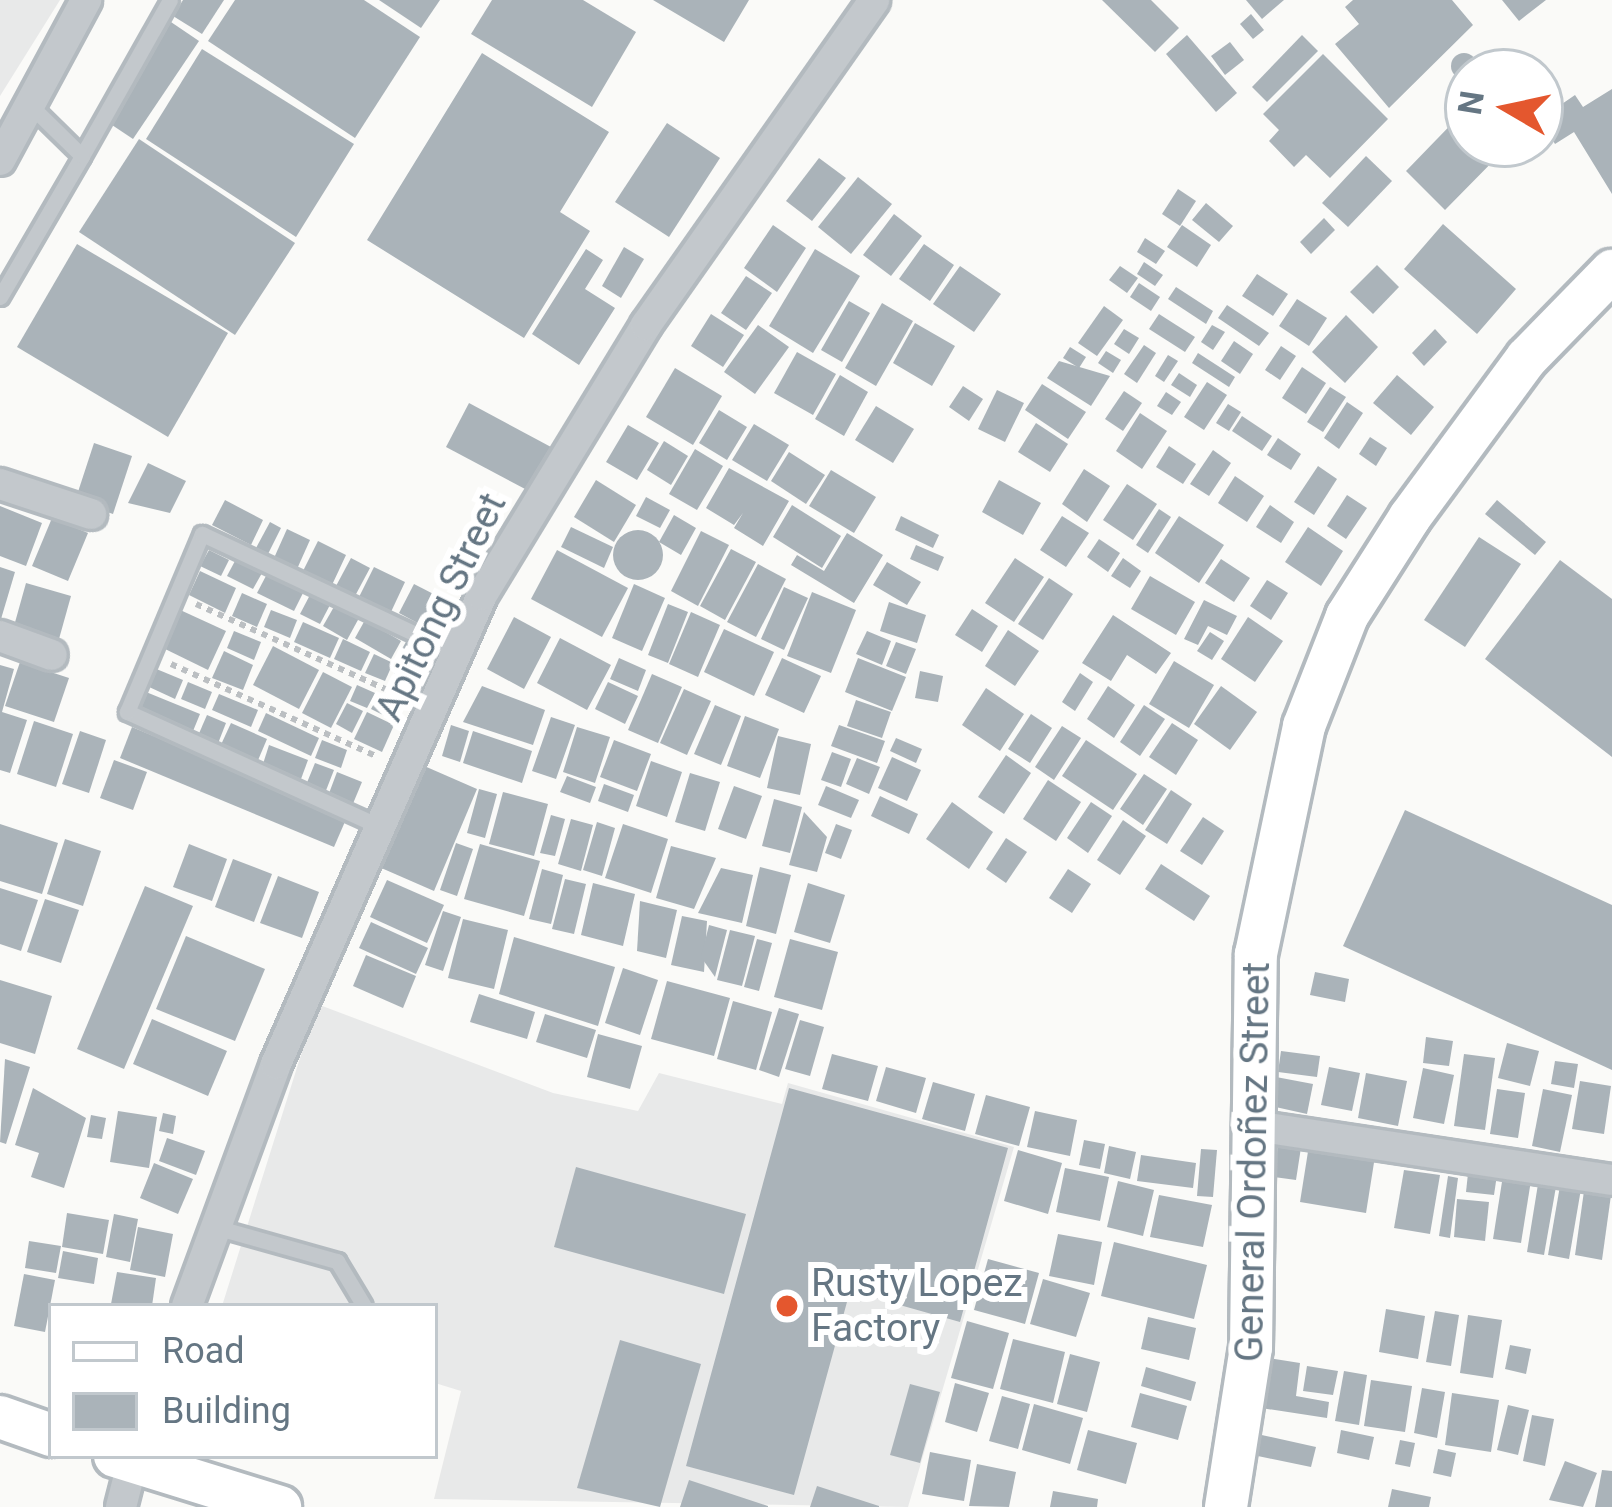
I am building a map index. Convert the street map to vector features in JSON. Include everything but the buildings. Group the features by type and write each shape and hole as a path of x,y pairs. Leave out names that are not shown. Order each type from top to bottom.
{"main road":[{"name":"General Ordoñez Street","path":"1226,1507 1251,1348 1247,1126 1274,830 1347,616 1473,424 1612,271"},
{"path":"0,1417 48,1434"},
{"path":"130,1459 280,1507"}],"street":[{"path":"0,160 86,0"},
{"name":"Apitong Street","path":"188,1303 380,827 458,654 633,345 874,0"},
{"path":"0,484 91,514"},
{"path":"0,637 52,655"},
{"path":"1247,1126 1612,1180"},
{"path":"121,1507 127,1459"}],"lane":[{"path":"0,297 170,0"},
{"path":"30,105 82,156"},
{"path":"380,827 127,712 202,534 458,654"},
{"path":"215,1227 337,1261 362,1303"}],"path":[{"path":"177,595 409,700"},
{"path":"152,656 382,758"}],"shaded area":[{"path":"0,0 60,0 0,96"},
{"path":"317,1004 553,1093 638,1111 659,1073 782,1104 788,1083 1014,1147 908,1507 434,1499 461,1391 438,1384 438,1303 223,1303"}],"place":[{"name":"Rusty Lopez Factory","path":"787,1306"}]}
